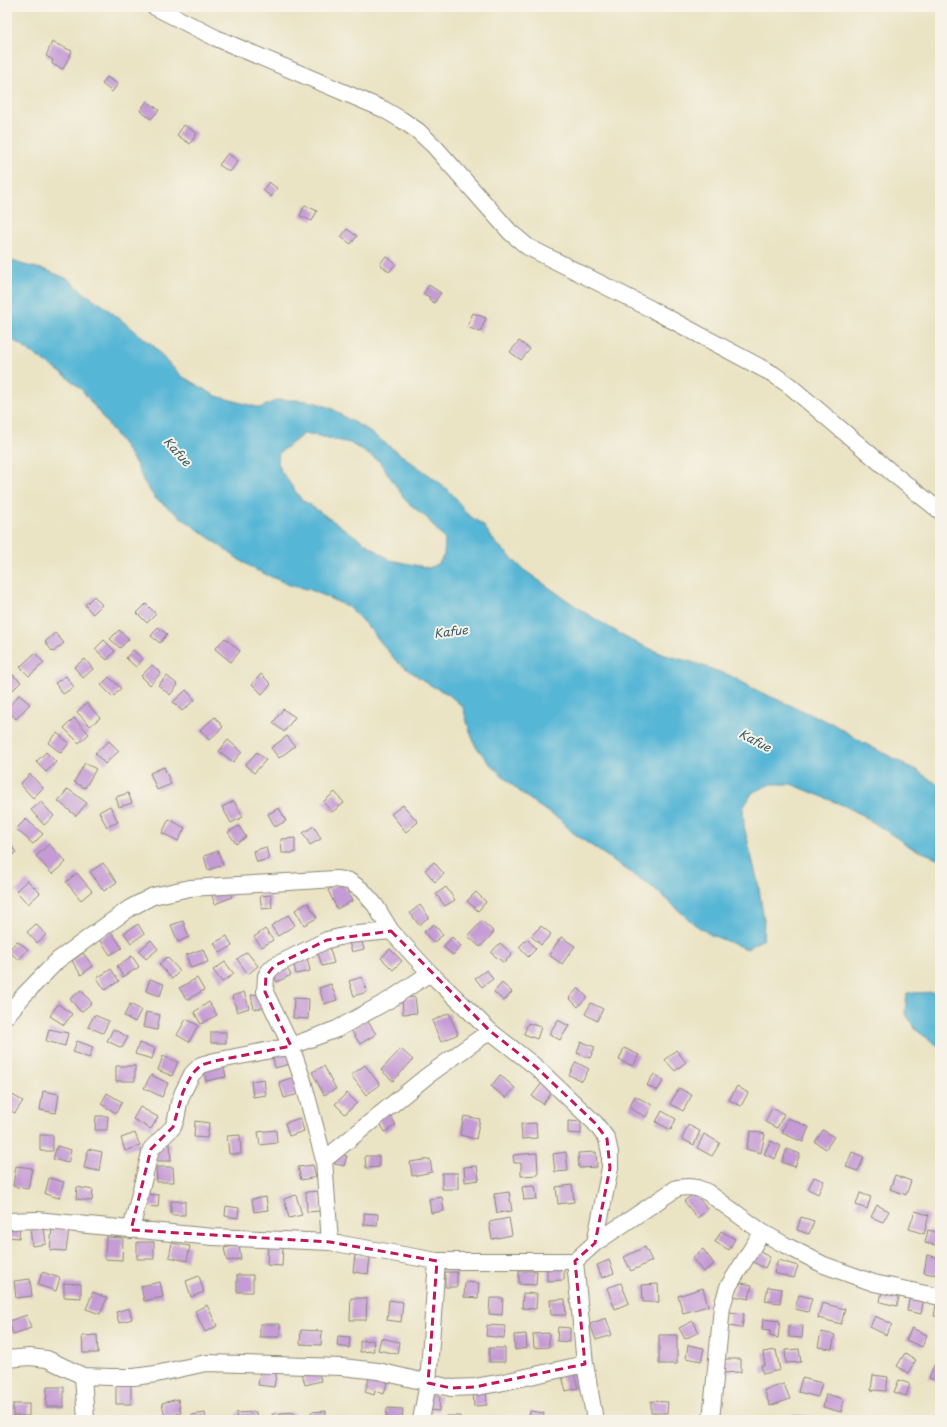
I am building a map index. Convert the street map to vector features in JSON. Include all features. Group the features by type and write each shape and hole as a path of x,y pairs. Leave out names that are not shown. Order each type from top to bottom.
{"street":[{"path":"155,7 216,38 383,109 402,120 418,131 434,146 510,232 528,247 773,374 790,386 891,472 940,511"},
{"path":"7,1015 58,960 130,908 153,896 190,888 336,879 349,881 362,890 375,905 391,931 430,973 490,1032 536,1067 595,1123 606,1139 610,1153 610,1168 595,1243"},
{"path":"330,1242 324,1160 303,1082 291,1046 265,992 266,976 268,971 274,966 327,940 348,935 391,931"},
{"path":"131,1230 151,1149 173,1127 182,1092 192,1074 202,1065 291,1046 337,1029 391,999 430,973"},
{"path":"324,1160 427,1076 490,1032"},
{"path":"7,1221 43,1221 213,1237 330,1242 437,1261 575,1261 595,1243 677,1188 688,1186 707,1192 762,1232 824,1265 874,1283 940,1297"},
{"path":"712,1420 722,1307 728,1287 762,1232"},
{"path":"421,1420 428,1383 437,1261"},
{"path":"575,1261 585,1364 595,1420"},
{"path":"7,1360 30,1357 47,1359 82,1376 134,1377 156,1374 206,1363 342,1367 378,1371 451,1388 475,1387 499,1383 585,1364"},
{"path":"82,1376 86,1420"}],"highlighted area":[{"path":"391,931 490,1031 536,1067 595,1123 607,1139 610,1168 595,1243 575,1261 585,1364 475,1387 451,1388 428,1383 437,1261 330,1242 131,1230 151,1149 173,1127 183,1092 192,1074 201,1065 215,1061 291,1046 265,992 266,976 274,966 327,940"}],"water":[{"name":"Kafue","path":"7,259 46,270 68,279 84,293 101,304 154,346 166,361 183,377 216,396 260,408 277,400 296,400 314,402 331,408 364,428 440,483 454,496 467,514 483,525 495,542 524,570 584,612 632,641 665,655 692,662 731,676 758,691 833,724 862,742 916,770 940,786 940,859 912,848 862,815 845,806 791,784 771,784 753,792 743,808 744,826 758,883 764,920 763,939 747,949 711,935 694,924 655,889 572,832 558,818 537,805 519,791 489,763 475,745 463,707 448,694 430,685 397,662 370,629 349,607 311,590 292,586 256,570 238,559 155,498 144,482 136,464 125,447 82,390 66,376 7,336","holes":["305,433 350,443 379,461 407,502 427,518 445,540 444,555 439,563 429,568 390,560 301,499 281,471 278,462 279,453"]},
{"path":"940,992 940,1047 916,1030 905,1013 907,993"}],"building":[{"path":"52,42 72,51 63,69 52,64 53,60 46,56"},
{"path":"107,77 118,84 112,92 102,84"},
{"path":"147,101 159,110 151,119 140,111"},
{"path":"184,125 197,133 190,144 177,135"},
{"path":"228,153 238,161 230,172 219,165"},
{"path":"269,182 277,188 271,197 263,190"},
{"path":"305,205 317,211 312,221 300,216"},
{"path":"347,229 357,236 351,244 341,237"},
{"path":"386,256 396,264 389,272 380,264"},
{"path":"429,285 441,293 434,303 429,299 430,297 423,294"},
{"path":"473,313 486,318 480,332 467,327"},
{"path":"519,341 530,349 521,360 510,352"},
{"path":"94,596 102,605 93,614 85,605"},
{"path":"146,604 156,614 147,623 137,613"},
{"path":"158,627 167,634 160,643 151,636"},
{"path":"119,630 129,639 120,648 110,639"},
{"path":"55,633 64,643 53,652 45,642"},
{"path":"225,638 240,651 231,662 215,649"},
{"path":"104,640 115,651 107,660 95,649"},
{"path":"133,650 143,659 136,667 126,658"},
{"path":"35,653 44,663 29,676 20,667"},
{"path":"85,659 93,669 83,678 74,667"},
{"path":"152,665 161,673 150,685 141,676"},
{"path":"12,674 21,682 10,693 7,690 7,679"},
{"path":"261,674 271,684 262,694 252,684"},
{"path":"66,676 74,687 63,694 55,683"},
{"path":"167,676 178,685 170,695 158,685"},
{"path":"109,677 121,688 113,697 101,685"},
{"path":"186,690 195,700 182,711 173,702"},
{"path":"19,695 30,704 16,719 7,710 7,708"},
{"path":"87,703 100,718 90,726 77,712"},
{"path":"283,709 295,717 284,732 273,723"},
{"path":"215,717 223,727 209,740 200,730"},
{"path":"74,718 89,734 79,743 64,728"},
{"path":"57,733 69,743 61,753 48,743"},
{"path":"287,736 295,746 279,758 271,748"},
{"path":"228,740 242,752 233,762 219,751"},
{"path":"109,741 119,751 105,764 95,753"},
{"path":"46,752 56,762 46,772 36,762"},
{"path":"257,752 266,760 254,773 245,765"},
{"path":"85,763 96,769 85,788 74,782"},
{"path":"164,767 171,784 157,790 150,773"},
{"path":"30,774 43,788 33,798 20,784"},
{"path":"68,789 87,803 76,816 58,801"},
{"path":"335,792 344,803 332,812 323,802"},
{"path":"128,793 132,803 119,807 116,797"},
{"path":"234,801 243,817 231,823 222,807"},
{"path":"41,802 54,816 44,825 31,810"},
{"path":"403,805 418,822 406,832 391,814"},
{"path":"110,806 118,822 107,827 99,812"},
{"path":"279,808 286,821 275,827 268,814"},
{"path":"26,819 43,834 33,844 16,829"},
{"path":"169,819 185,828 178,841 162,833"},
{"path":"239,826 246,837 236,844 228,832"},
{"path":"314,826 321,839 310,845 303,833"},
{"path":"295,838 295,853 282,853 281,839"},
{"path":"7,842 16,852 7,859"},
{"path":"49,844 66,862 52,874 36,856"},
{"path":"266,847 269,859 257,862 253,851"},
{"path":"218,851 223,865 208,870 204,856"},
{"path":"434,862 444,874 435,882 425,870"},
{"path":"103,863 117,882 104,891 90,872"},
{"path":"77,873 92,891 81,900 66,882"},
{"path":"27,880 40,893 28,904 16,891"},
{"path":"343,882 352,901 337,909 328,890"},
{"path":"227,886 232,897 215,904 211,893"},
{"path":"446,887 455,900 445,906 436,894"},
{"path":"476,892 486,902 478,911 467,901"},
{"path":"271,895 272,908 262,909 260,896"},
{"path":"308,903 317,918 304,925 295,910"},
{"path":"420,905 429,917 419,925 410,913"},
{"path":"288,915 295,925 278,936 271,926"},
{"path":"183,921 189,937 178,942 171,925"},
{"path":"482,921 494,932 480,947 468,936"},
{"path":"36,924 46,935 37,943 27,932"},
{"path":"138,924 144,934 131,943 124,933"},
{"path":"434,924 443,935 433,943 424,932"},
{"path":"541,926 551,934 541,945 531,936"},
{"path":"265,929 273,940 262,947 254,937"},
{"path":"111,931 122,948 110,955 100,939"},
{"path":"360,935 364,949 352,952 348,939"},
{"path":"227,936 232,946 220,953 214,943"},
{"path":"452,937 461,946 453,955 443,947"},
{"path":"561,937 575,946 562,964 549,955"},
{"path":"527,939 536,949 528,957 519,947"},
{"path":"151,940 158,949 146,959 139,951"},
{"path":"17,941 28,949 19,960 8,951"},
{"path":"328,943 334,963 322,966 316,946"},
{"path":"500,943 512,954 504,963 491,953"},
{"path":"203,949 208,962 191,968 186,955"},
{"path":"390,949 402,961 393,970 381,958"},
{"path":"247,952 258,966 248,974 237,959"},
{"path":"306,952 310,971 296,974 292,955"},
{"path":"83,953 93,966 81,975 72,961"},
{"path":"132,956 139,967 123,977 117,966"},
{"path":"167,957 180,971 172,979 159,964"},
{"path":"225,962 234,974 222,982 213,970"},
{"path":"284,963 291,975 277,982 270,969"},
{"path":"111,969 119,981 105,990 97,978"},
{"path":"487,970 493,979 482,987 475,978"},
{"path":"362,977 367,992 354,996 349,981"},
{"path":"197,978 204,990 187,1000 179,988"},
{"path":"150,979 164,984 160,996 146,991"},
{"path":"502,983 512,992 504,1001 494,992"},
{"path":"331,984 337,1000 324,1004 319,988"},
{"path":"578,988 587,997 578,1007 569,998"},
{"path":"81,990 92,1003 81,1012 70,999"},
{"path":"244,992 249,1008 237,1012 232,996"},
{"path":"265,993 268,1007 254,1009 251,995"},
{"path":"415,997 417,1013 403,1014 402,998"},
{"path":"294,998 309,999 308,1019 293,1018"},
{"path":"209,1002 217,1015 201,1024 194,1012"},
{"path":"591,1003 603,1009 597,1021 585,1014"},
{"path":"58,1004 72,1014 64,1025 50,1016"},
{"path":"130,1004 141,1010 135,1022 124,1016"},
{"path":"146,1012 160,1015 157,1030 143,1027"},
{"path":"449,1013 458,1034 441,1042 432,1021"},
{"path":"94,1015 109,1021 103,1033 88,1027"},
{"path":"186,1019 198,1025 189,1042 177,1035"},
{"path":"367,1020 376,1034 360,1044 351,1030"},
{"path":"558,1020 569,1026 560,1040 549,1034"},
{"path":"528,1023 541,1027 537,1039 524,1034"},
{"path":"49,1029 68,1033 65,1046 46,1041"},
{"path":"113,1029 128,1037 122,1048 107,1041"},
{"path":"211,1032 226,1032 226,1043 211,1043"},
{"path":"77,1041 93,1047 89,1058 73,1052"},
{"path":"581,1042 595,1047 590,1058 577,1053"},
{"path":"139,1043 155,1048 152,1059 135,1054"},
{"path":"624,1048 639,1055 633,1066 619,1060"},
{"path":"287,1049 290,1064 275,1068 272,1052"},
{"path":"401,1049 413,1060 393,1081 381,1070"},
{"path":"676,1050 686,1062 675,1071 665,1060"},
{"path":"163,1056 178,1062 172,1076 158,1070"},
{"path":"576,1062 589,1069 582,1081 569,1075"},
{"path":"223,1063 226,1077 206,1081 203,1067"},
{"path":"365,1065 380,1085 366,1095 351,1075"},
{"path":"116,1066 135,1066 135,1081 116,1081"},
{"path":"324,1066 336,1089 324,1095 312,1072"},
{"path":"654,1074 664,1080 657,1091 647,1085"},
{"path":"151,1075 168,1083 162,1097 144,1088"},
{"path":"500,1075 515,1088 506,1098 491,1086"},
{"path":"294,1077 299,1094 284,1098 279,1082"},
{"path":"264,1079 266,1095 253,1097 251,1081"},
{"path":"542,1083 553,1090 543,1104 532,1096"},
{"path":"737,1086 748,1093 741,1106 729,1100"},
{"path":"679,1088 692,1095 683,1111 670,1104"},
{"path":"43,1091 59,1094 56,1113 40,1110"},
{"path":"7,1092 23,1101 15,1113 7,1109"},
{"path":"107,1093 122,1102 116,1113 101,1104"},
{"path":"347,1093 357,1103 345,1114 335,1104"},
{"path":"635,1096 652,1105 646,1117 629,1108"},
{"path":"140,1107 158,1117 151,1129 133,1119"},
{"path":"772,1108 784,1114 777,1128 765,1122"},
{"path":"662,1111 676,1119 671,1130 656,1122"},
{"path":"389,1113 396,1125 385,1132 378,1119"},
{"path":"96,1116 108,1116 107,1130 95,1130"},
{"path":"464,1116 480,1119 476,1139 460,1135"},
{"path":"300,1118 304,1131 289,1136 285,1123"},
{"path":"788,1118 809,1127 803,1142 782,1133"},
{"path":"195,1121 209,1123 207,1138 194,1137"},
{"path":"568,1121 581,1122 581,1134 568,1133"},
{"path":"536,1123 537,1138 522,1139 521,1124"},
{"path":"688,1125 700,1131 694,1145 682,1139"},
{"path":"276,1130 277,1143 260,1145 258,1132"},
{"path":"823,1130 834,1137 826,1149 815,1142"},
{"path":"751,1131 765,1134 761,1153 746,1149"},
{"path":"135,1133 140,1146 125,1151 121,1138"},
{"path":"704,1134 720,1143 712,1156 697,1148"},
{"path":"40,1135 53,1135 53,1151 40,1151"},
{"path":"240,1135 241,1154 229,1154 227,1136"},
{"path":"771,1141 781,1146 775,1159 764,1154"},
{"path":"156,1144 170,1144 171,1161 157,1161"},
{"path":"57,1146 71,1150 68,1163 53,1159"},
{"path":"88,1149 102,1152 99,1171 84,1168"},
{"path":"787,1149 800,1154 795,1167 782,1162"},
{"path":"566,1152 568,1171 555,1172 553,1154"},
{"path":"596,1152 597,1167 579,1168 578,1153"},
{"path":"852,1152 864,1157 858,1171 846,1167"},
{"path":"334,1153 347,1156 344,1166 331,1163"},
{"path":"537,1153 538,1175 521,1176 521,1163 514,1163 513,1155"},
{"path":"365,1156 379,1156 379,1167 366,1168"},
{"path":"430,1159 432,1172 412,1176 410,1162"},
{"path":"313,1165 316,1177 301,1180 298,1167"},
{"path":"16,1166 32,1168 28,1189 13,1186"},
{"path":"477,1166 479,1180 465,1182 464,1167"},
{"path":"156,1167 173,1167 174,1182 157,1182"},
{"path":"442,1173 458,1173 458,1189 442,1189"},
{"path":"895,1175 911,1181 906,1195 890,1189"},
{"path":"814,1177 824,1181 818,1194 808,1189"},
{"path":"49,1178 64,1182 59,1198 45,1194"},
{"path":"572,1185 574,1202 558,1204 556,1187"},
{"path":"535,1186 537,1199 524,1200 522,1187"},
{"path":"77,1187 93,1190 92,1201 76,1199"},
{"path":"319,1191 321,1211 307,1212 306,1192"},
{"path":"509,1192 512,1211 497,1213 494,1194"},
{"path":"695,1193 708,1210 697,1218 684,1201"},
{"path":"860,1193 871,1197 867,1209 856,1205"},
{"path":"145,1194 159,1195 158,1207 144,1206"},
{"path":"296,1195 302,1215 289,1218 284,1199"},
{"path":"266,1197 268,1210 254,1212 252,1199"},
{"path":"442,1197 444,1211 431,1213 429,1199"},
{"path":"171,1201 185,1201 185,1215 171,1215"},
{"path":"877,1205 889,1211 883,1222 871,1217"},
{"path":"226,1206 239,1208 238,1218 225,1216"},
{"path":"915,1211 929,1215 924,1234 909,1229"},
{"path":"364,1213 378,1214 377,1226 364,1225"},
{"path":"801,1217 814,1221 809,1234 797,1230"},
{"path":"509,1218 512,1235 492,1239 489,1222"},
{"path":"7,1221 20,1222 19,1238 7,1237"},
{"path":"44,1226 46,1244 32,1246 30,1227"},
{"path":"52,1228 69,1230 66,1251 50,1250"},
{"path":"928,1230 940,1233 940,1246 925,1243"},
{"path":"721,1231 735,1239 729,1250 715,1242"},
{"path":"106,1237 123,1238 122,1260 105,1259"},
{"path":"137,1242 154,1242 154,1259 137,1259"},
{"path":"172,1243 190,1246 187,1261 169,1257"},
{"path":"239,1245 241,1259 227,1261 224,1248"},
{"path":"268,1246 283,1247 282,1266 267,1265"},
{"path":"645,1247 652,1261 631,1271 624,1257"},
{"path":"703,1249 714,1264 703,1272 692,1258"},
{"path":"754,1249 770,1257 765,1268 749,1260"},
{"path":"355,1255 370,1257 368,1274 353,1272"},
{"path":"927,1255 940,1258 937,1275 924,1273"},
{"path":"609,1260 614,1273 602,1278 597,1265"},
{"path":"778,1260 798,1266 794,1278 774,1273"},
{"path":"564,1266 564,1280 547,1281 547,1267"},
{"path":"519,1271 537,1271 536,1285 519,1284"},
{"path":"42,1272 60,1278 56,1291 38,1285"},
{"path":"445,1272 457,1272 457,1287 445,1287"},
{"path":"237,1275 253,1275 253,1292 237,1292"},
{"path":"199,1276 204,1292 191,1297 186,1281"},
{"path":"30,1279 32,1296 16,1298 14,1281"},
{"path":"160,1282 163,1297 144,1301 141,1286"},
{"path":"465,1282 479,1283 478,1298 464,1297"},
{"path":"736,1282 752,1285 749,1299 733,1296"},
{"path":"64,1283 81,1284 81,1298 64,1297"},
{"path":"621,1283 629,1303 615,1309 607,1288"},
{"path":"658,1284 659,1302 643,1302 642,1285"},
{"path":"883,1286 901,1290 897,1306 880,1302"},
{"path":"768,1287 782,1289 780,1303 765,1301"},
{"path":"703,1288 708,1306 683,1313 678,1296"},
{"path":"93,1292 107,1298 100,1314 86,1309"},
{"path":"523,1293 537,1294 536,1309 522,1308"},
{"path":"910,1294 924,1297 921,1314 907,1311"},
{"path":"799,1295 812,1298 808,1312 795,1309"},
{"path":"351,1298 367,1298 366,1320 350,1320"},
{"path":"490,1298 503,1298 502,1315 489,1314"},
{"path":"565,1299 566,1315 551,1315 550,1300"},
{"path":"389,1300 403,1302 401,1322 387,1320"},
{"path":"937,1300 940,1300 940,1317 934,1316"},
{"path":"822,1303 845,1309 841,1324 818,1318"},
{"path":"207,1305 217,1326 205,1332 195,1311"},
{"path":"129,1308 132,1319 119,1323 116,1312"},
{"path":"730,1312 744,1314 742,1328 728,1326"},
{"path":"27,1315 31,1328 13,1334 9,1321"},
{"path":"875,1316 892,1324 886,1335 870,1327"},
{"path":"606,1318 612,1335 596,1340 590,1324"},
{"path":"763,1319 780,1321 778,1338 770,1336 770,1331 762,1330"},
{"path":"693,1321 699,1332 685,1339 679,1328"},
{"path":"260,1324 280,1324 280,1337 260,1337"},
{"path":"487,1325 505,1326 504,1338 486,1336"},
{"path":"789,1325 803,1326 802,1338 789,1337"},
{"path":"558,1327 570,1328 570,1342 557,1341"},
{"path":"912,1328 927,1335 922,1347 906,1340"},
{"path":"301,1330 322,1331 321,1345 300,1344"},
{"path":"821,1332 835,1335 832,1349 818,1347"},
{"path":"549,1333 549,1347 534,1348 533,1334"},
{"path":"526,1334 527,1348 515,1350 514,1335"},
{"path":"97,1335 98,1353 83,1353 82,1336"},
{"path":"659,1335 677,1335 677,1364 659,1364"},
{"path":"338,1336 350,1337 349,1348 337,1346"},
{"path":"381,1338 399,1342 397,1354 378,1350"},
{"path":"373,1340 374,1351 360,1352 360,1341"},
{"path":"688,1345 704,1348 701,1361 686,1358"},
{"path":"489,1348 505,1348 505,1362 489,1362"},
{"path":"799,1349 801,1362 786,1363 785,1350"},
{"path":"776,1350 780,1370 763,1374 761,1365 765,1365 763,1352"},
{"path":"905,1353 916,1360 908,1373 897,1366"},
{"path":"723,1359 741,1359 741,1372 723,1373"},
{"path":"934,1365 940,1368 940,1382 929,1378"},
{"path":"261,1367 277,1369 274,1387 258,1385"},
{"path":"318,1369 321,1381 305,1385 302,1373"},
{"path":"573,1370 578,1388 566,1391 561,1373"},
{"path":"370,1375 388,1380 384,1394 375,1391 374,1395 365,1392"},
{"path":"873,1375 888,1377 886,1391 871,1390"},
{"path":"802,1378 822,1383 818,1397 798,1392"},
{"path":"899,1380 910,1384 906,1396 894,1392"},
{"path":"784,1384 790,1399 770,1406 764,1390"},
{"path":"116,1385 131,1385 131,1404 116,1404"},
{"path":"47,1387 64,1387 64,1407 46,1407"},
{"path":"473,1392 486,1392 487,1405 474,1406"},
{"path":"826,1394 844,1399 841,1412 823,1407"},
{"path":"428,1395 440,1396 439,1411 428,1410"},
{"path":"178,1399 181,1413 165,1417 162,1403"},
{"path":"651,1401 668,1402 667,1413 651,1413"},
{"path":"13,1404 29,1404 29,1416 13,1416"},
{"path":"387,1408 403,1409 402,1420 386,1420"},
{"path":"326,1411 326,1420 312,1420 311,1412"},
{"path":"530,1411 544,1413 543,1420 529,1420"},
{"path":"256,1412 257,1420 237,1420 236,1413"},
{"path":"294,1412 294,1420 273,1420 272,1414"},
{"path":"205,1413 206,1420 192,1420 191,1415"},
{"path":"792,1415 809,1416 809,1420 791,1420"},
{"path":"446,1416 460,1416 460,1420 446,1420"}]}
